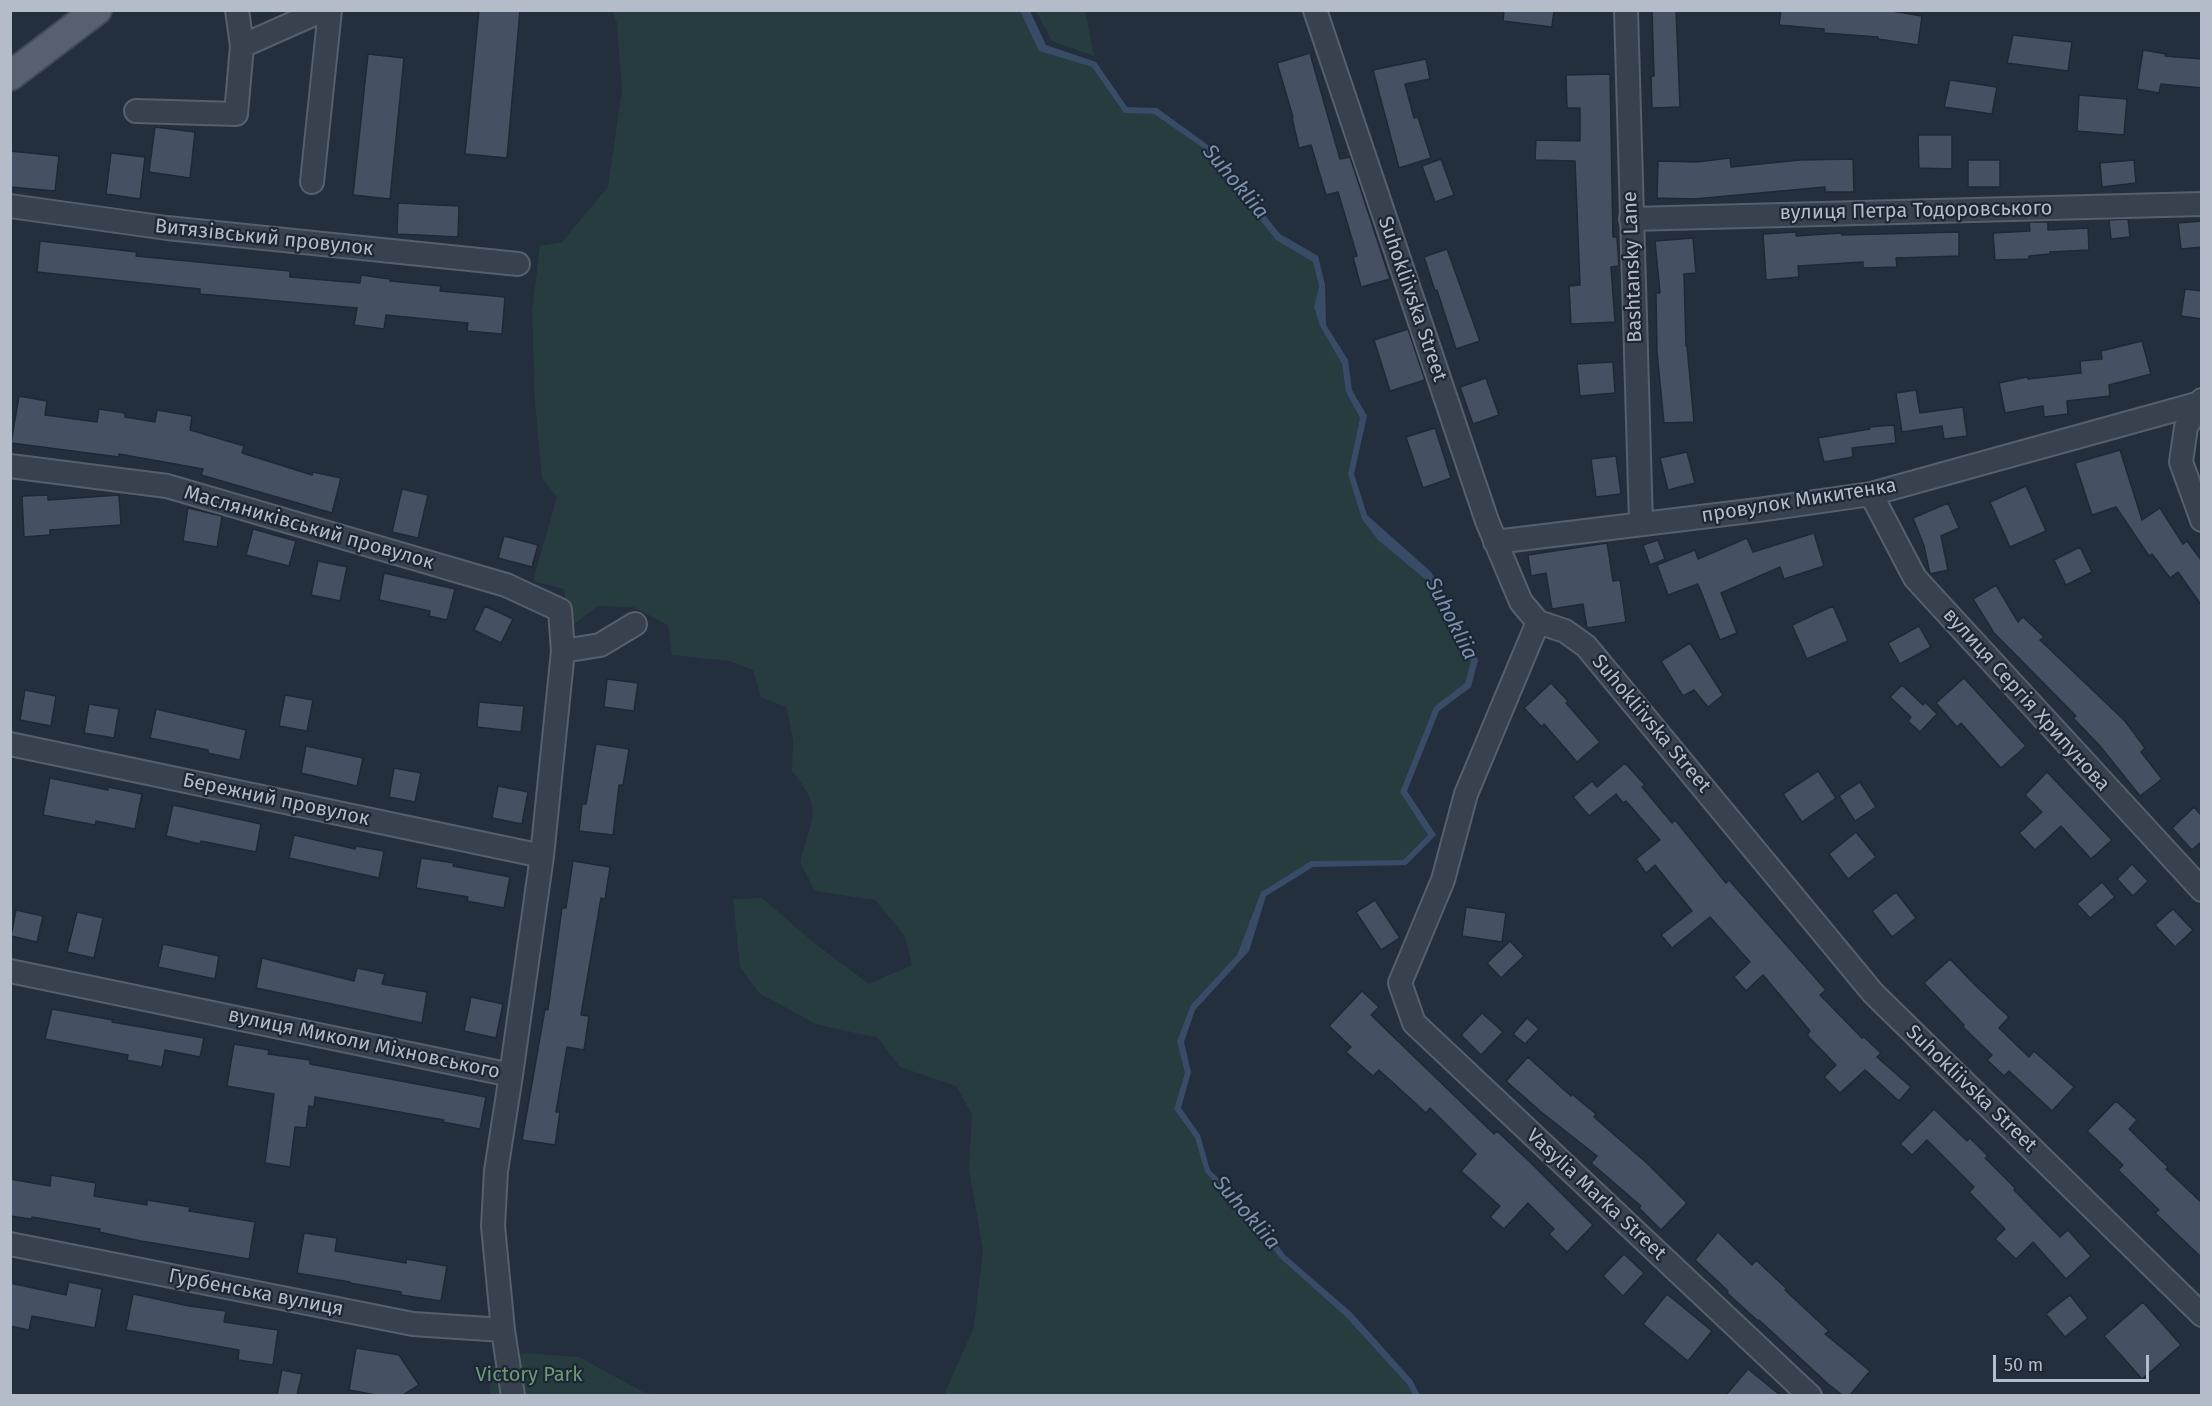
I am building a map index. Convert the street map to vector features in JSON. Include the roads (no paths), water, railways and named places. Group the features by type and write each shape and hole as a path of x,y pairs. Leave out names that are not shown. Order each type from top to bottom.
{"main road":[{"path":"10,76 97,10"}],"street":[{"path":"136,111 236,114 242,46 237,10"},
{"path":"242,46 324,10"},
{"path":"312,182 330,10"},
{"name":"Suhokliivska Street","path":"1315,10 1495,542 1521,602 1538,622 1565,631 1586,646 1873,993 2202,1315"},
{"name":"Bashtansky Lane","path":"1626,10 1641,524"},
{"name":"вулиця Петра Тодоровського","path":"1631,219 2202,204"},
{"name":"Витязівський провулок","path":"10,206 167,228 518,264"},
{"path":"2201,401 2186,427 2181,462 2202,520"},
{"name":"провулок Микитенка","path":"1495,542 1871,494 2201,401"},
{"name":"Масляниківський провулок","path":"10,466 167,486 506,585 560,610 563,651"},
{"name":"вулиця Сергія Хрипунова","path":"1871,494 1915,578 2202,890"},
{"name":"Vasylia Marka Street","path":"1538,622 1466,794 1443,880 1400,983 1414,1023 1810,1395"},
{"path":"563,651 600,645 635,624"},
{"name":"вулиця Миколи Міхновського","path":"10,971 511,1075 542,856 563,651"},
{"name":"Бережний провулок","path":"10,744 542,856"},
{"path":"511,1075 496,1170 493,1226 503,1330 513,1395"},
{"name":"Гурбенська вулиця","path":"10,1244 413,1324 503,1330"}],"water":[{"name":"Suhokliia","path":"1020,11 1030,11 1046,45 1096,62 1127,107 1157,108 1208,145 1280,234 1318,256 1325,285 1326,325 1348,360 1352,390 1367,416 1354,474 1367,515 1431,572 1478,660 1471,687 1439,711 1407,791 1436,835 1406,865 1313,867 1266,896 1249,951 1195,1010 1184,1042 1191,1072 1181,1108 1200,1135 1210,1170 1252,1212 1285,1255 1351,1312 1412,1380 1420,1395 1413,1395 1407,1384 1346,1317 1281,1259 1246,1216 1205,1172 1195,1138 1174,1109 1185,1073 1177,1041 1191,1005 1237,955 1261,892 1311,861 1403,860 1428,835 1400,792 1434,707 1465,683 1471,661 1426,580 1378,540 1362,519 1348,474 1360,418 1346,392 1342,364 1320,326 1314,307 1319,286 1313,262 1276,240 1203,148 1154,114 1124,113 1092,67 1039,51"}],"park label":[{"name":"Victory Park","path":"529,1375"}]}
